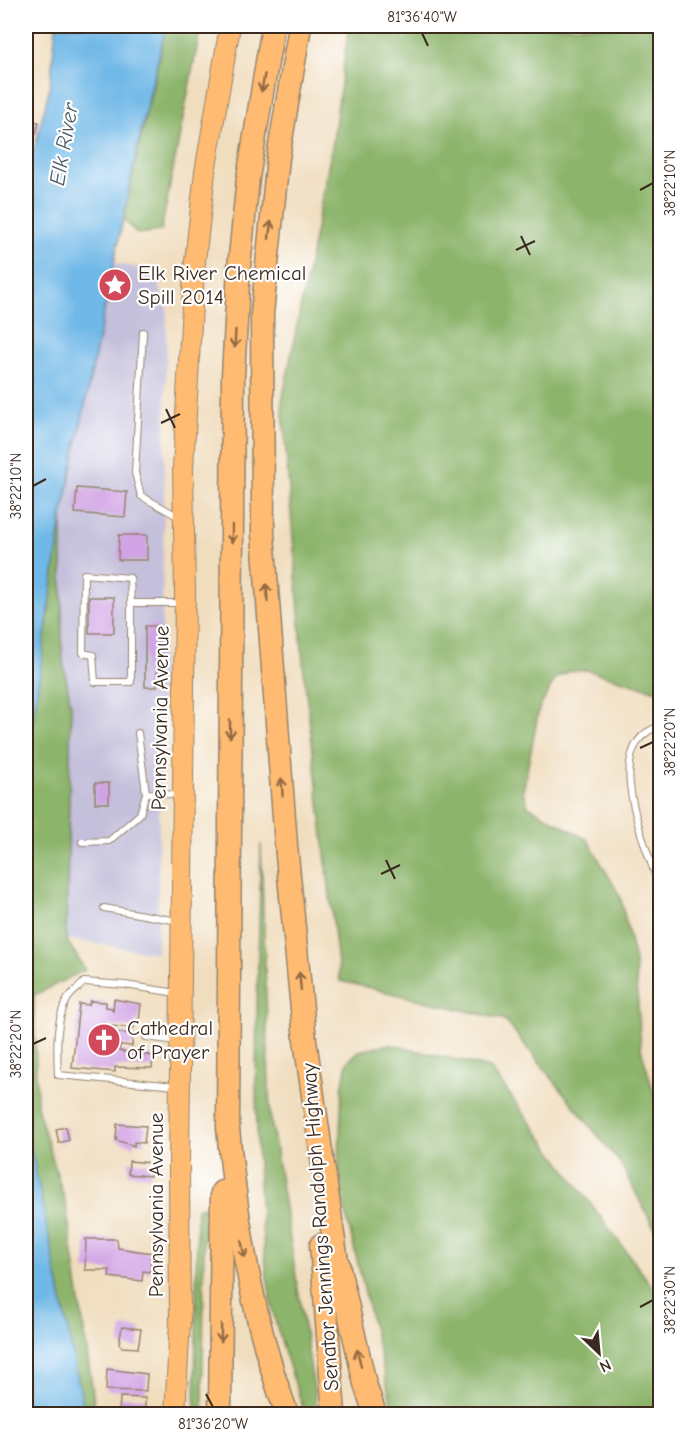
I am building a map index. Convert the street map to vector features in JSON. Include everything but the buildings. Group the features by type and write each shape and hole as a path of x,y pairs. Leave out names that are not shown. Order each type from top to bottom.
{"highway":[{"path":"220,1414 222,1196 228,1128 233,376 239,267 248,178 273,26"},
{"path":"300,26 278,159 262,314 260,440 265,566 286,845 306,1040 336,1256 362,1374 375,1414"},
{"name":"Senator Jennings Randolph Highway","path":"306,1040 334,1414"},
{"path":"228,1128 237,1217 257,1318 287,1414"}],"main road":[{"name":"Pennsylvania Avenue","path":"175,1414 180,1320 180,1041 185,603 183,468 194,270 205,172 230,26"}],"lane":[{"path":"143,332 135,473 141,496 184,519"},
{"path":"84,574 130,578 131,603 131,682 95,682 93,655 83,653 84,574"},
{"path":"131,603 185,603"},
{"path":"660,726 650,731 632,753 628,783 633,807 660,890"},
{"path":"82,842 109,841 140,814 146,793 138,733"},
{"path":"146,793 183,795"},
{"path":"104,908 182,921"},
{"path":"180,1086 58,1076 57,1061 58,1032 67,1000 84,982 125,985 181,994"},
{"path":"146,1037 180,1041"}],"shaded area":[{"path":"114,263 153,271 167,307 157,953 66,939 71,706 62,656 62,517"}],"green space":[{"path":"166,26 201,26 161,231 137,234 123,218"},
{"path":"349,26 660,26 660,692 587,670 570,671 556,678 539,709 523,791 528,806 588,840 620,896 635,961 641,1049 660,1114 660,1239 620,1163 505,1020 340,981 304,675 282,402 332,147"},
{"path":"62,517 62,656 71,706 66,939 85,970 34,995 37,1106 66,1205 96,1414 85,1414 26,1124 26,770"},
{"path":"261,844 270,1114 318,1414 305,1414 281,1340 270,1297 263,1241 256,1070"},
{"path":"389,1044 490,1068 660,1297 660,1414 394,1414 338,1181 342,1089 347,1062 359,1051"},
{"path":"204,1207 203,1414 195,1414 197,1208"}],"water":[{"name":"Elk River","path":"56,26 166,26 141,131 62,517 26,770 26,181 50,87"},
{"path":"26,1124 85,1414 26,1414"}],"place":[{"name":"Elk River Chemical Spill 2014","path":"115,285"},
{"name":"Cathedral of Prayer","path":"104,1040"}]}
